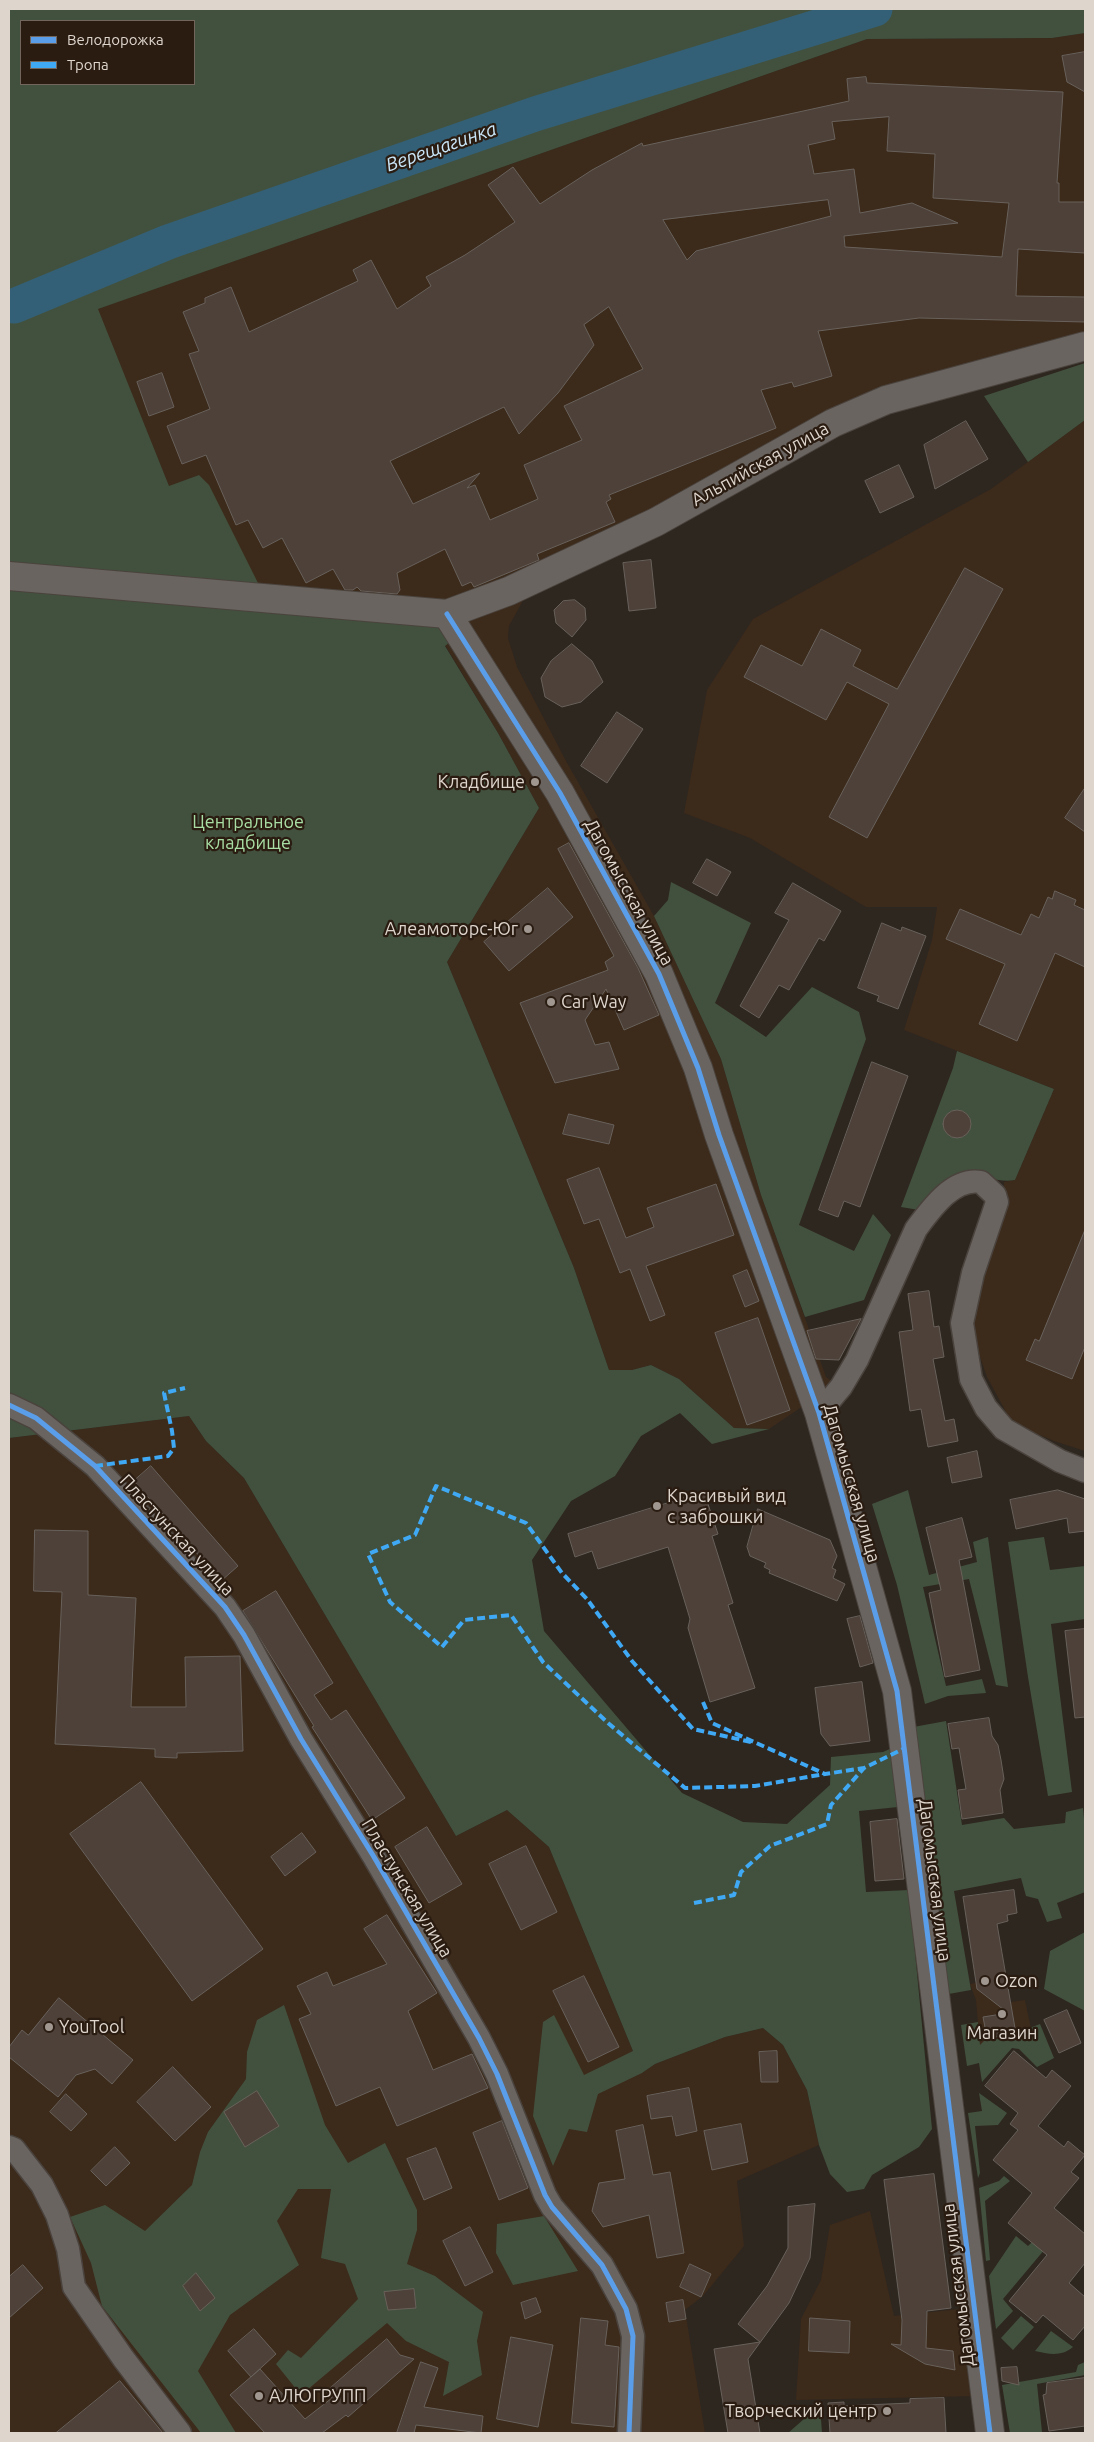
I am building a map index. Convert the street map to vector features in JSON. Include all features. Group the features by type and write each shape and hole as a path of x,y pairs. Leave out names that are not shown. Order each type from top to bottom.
{"street":[{"name":"Альпийская улица","path":"447,614 509,591 656,522 833,423 886,400 1085,346"},
{"path":"9,576 447,614"},
{"name":"Дагомысская улица","path":"447,614 560,793 658,974 698,1068 718,1135 819,1413 897,1691 990,2433"},
{"name":"Дагомысская улица","path":"819,1413 841,1387 857,1360 916,1229 930,1210 955,1188 964,1183 981,1182 995,1195 997,1202 973,1273 962,1323 971,1379 986,1408 1004,1429 1060,1461 1085,1471"},
{"name":"Пластунская улица","path":"9,1405 36,1418 95,1466 214,1594 244,1635 301,1739 374,1857 479,2038 497,2074 545,2195 552,2207 602,2265 626,2309 633,2336 629,2433"},
{"path":"9,2147 14,2149 42,2185 56,2215 68,2249 74,2286 123,2358 180,2433"}],"shaded area":[{"path":"1085,33 1085,349 870,406 531,586 509,626 508,638 517,667 566,761 654,916 721,1059 761,1195 826,1377 842,1388 812,1400 769,1429 734,1428 679,1379 651,1365 632,1370 609,1370 574,1268 447,962 539,808 498,733 445,645 467,629 263,593 199,475 169,487 97,309 867,39 1052,38"},
{"path":"1085,420 1085,1451 1054,1441 1012,1423 987,1377 970,1328 978,1276 1004,1207 1004,1182 1015,1180 1054,1089 904,1030 932,940 937,907 866,907 750,838 684,813 707,690 753,619 991,489"},
{"path":"189,1416 206,1441 244,1478 456,1836 507,1810 549,1847 642,2073 655,2064 725,2037 763,2028 783,2045 807,2090 819,2145 737,2181 744,2246 703,2296 685,2310 705,2433 9,2433 9,1438"},
{"path":"996,1978 1003,2003 1025,2000 1033,2038 980,2046 976,2000 970,1984"},
{"path":"870,2211 894,2316 969,2308 980,2396 796,2400 801,2319 821,2280 830,2225"}],"green space":[{"name":"Центральное кладбище","path":"9,9 1085,9 1085,33 1052,38 867,39 98,309 169,486 199,475 209,485 263,593 467,628 445,646 498,733 539,808 447,962 574,1268 609,1370 632,1370 651,1365 679,1379 734,1428 769,1429 712,1444 680,1413 641,1436 615,1476 571,1501 532,1560 544,1631 682,1793 743,1822 787,1824 830,1785 831,1757 883,1752 892,1748 898,1807 859,1811 866,1892 909,1890 932,2129 919,2147 872,2175 864,2189 847,2192 830,2174 819,2145 807,2090 783,2045 763,2028 725,2037 655,2064 642,2073 598,2094 587,2132 569,2129 553,2166 533,2116 543,2022 554,2015 584,2075 633,2051 549,1847 507,1810 456,1836 244,1478 206,1441 189,1416 9,1438"},
{"path":"1085,363 1085,420 1028,462 984,396"},
{"path":"671,882 751,923 715,1003 766,1037 812,987 859,1012 866,1039 799,1225 854,1251 873,1214 891,1235 864,1300 805,1317 761,1195 721,1059 654,916 668,900"},
{"path":"957,1051 1054,1089 1015,1180 1004,1181 972,1174 963,1174 948,1180 919,1210 901,1207 953,1068"},
{"path":"908,1490 929,1575 977,1562 973,1542 988,1537 1008,1687 996,1685 969,1579 923,1587 946,1686 982,1679 986,1693 948,1696 925,1704 897,1585 872,1504"},
{"path":"1044,1537 1050,1570 1085,1566 1085,1619 1051,1624 1072,1792 1048,1796 1008,1542"},
{"path":"946,1721 962,1825 1004,1818 1014,1829 1065,1823 1066,1812 1083,1808 1085,1892 1057,1903 1062,1918 1047,1922 1038,1899 1026,1896 1021,1878 954,1891 971,1990 943,1995 908,1728"},
{"path":"1085,1932 1085,2011 1044,1989 1050,1951"},
{"path":"284,2005 325,2125 348,2163 385,2143 417,2210 417,2230 407,2264 435,2276 483,2312 477,2341 482,2375 443,2396 449,2362 406,2341 387,2323 301,2395 276,2364 288,2350 301,2358 358,2299 345,2264 321,2258 331,2189 298,2189 277,2221 299,2265 230,2315 198,2371 236,2433 201,2433 102,2306 91,2263 70,2217 105,2205 145,2231 192,2185 200,2152 208,2132 246,2079 247,2052 257,2020"},
{"path":"978,2022 980,2045 984,2041 1018,2036 1019,2032 1040,2024 1054,2058 1037,2067 1019,2049 1012,2048 982,2082 979,2063 967,2066 961,2025"},
{"path":"979,2093 1007,2113 998,2125 975,2126 980,2173 978,2178 968,2113 982,2111"},
{"path":"1004,2176 1010,2181 985,2201 990,2260 986,2261 979,2188 999,2181"},
{"path":"544,2216 578,2271 513,2285 496,2253 497,2224"},
{"path":"1016,2236 1028,2246 1034,2240 1045,2249 1003,2299 1013,2311 996,2329 989,2276"},
{"path":"1021,2316 1034,2327 1013,2350 1001,2338"},
{"path":"1051,2331 1073,2347 1064,2352 1050,2354 1035,2351"},
{"path":"1085,2362 1085,2375 1037,2384 1042,2432 1010,2433 1002,2385 1076,2372 1078,2365"},
{"path":"820,2405 822,2433 788,2433"}],"building":[{"path":"1085,52 1085,92 1067,82 1062,56"},
{"path":"866,77 867,83 1063,92 1057,183 1059,183 1059,202 1085,202 1085,253 1018,249 1016,296 1085,297 1085,322 919,318 818,331 832,376 794,387 792,382 761,390 776,428 609,495 611,499 606,502 615,522 537,554 539,560 474,587 471,582 462,586 445,549 397,573 400,590 397,594 361,591 357,587 353,590 345,590 333,569 306,583 282,538 263,548 248,520 236,525 206,455 182,464 167,426 210,409 189,354 199,351 183,312 205,303 205,298 231,287 249,332 358,281 353,270 371,260 397,309 431,286 426,277 465,255 515,222 488,185 513,167 540,204 592,170 642,143 643,146 849,101 847,79","holes":["889,117 887,151 935,154 933,198 1009,203 1002,257 845,247 844,236 958,223 912,203 860,213 854,169 814,174 808,145 835,139 832,122","828,200 831,216 696,251 687,260 663,220","609,307 643,369 564,406 582,440 524,465 538,499 490,520 475,485 467,488 480,473 413,504 390,461 504,407 519,434 558,393 594,345 584,325"]},
{"path":"162,373 174,407 149,416 137,382"},
{"path":"966,421 988,459 935,489 924,445"},
{"path":"899,465 914,497 880,513 865,481"},
{"path":"651,560 656,608 629,611 623,563"},
{"path":"965,568 1003,589 867,838 829,817 889,704 847,682 826,720 744,677 761,645 802,666 821,629 861,650 853,666 897,689"},
{"path":"575,600 585,608 586,620 572,637 556,623 554,610 563,601"},
{"path":"572,644 592,661 603,682 581,702 562,707 545,697 541,678 551,661"},
{"path":"617,712 643,729 607,783 581,766"},
{"path":"1085,788 1085,832 1065,818"},
{"path":"569,843 638,968 659,1015 624,1030 606,989 585,1020 595,1045 609,1042 619,1069 555,1083 520,1003 608,970 605,962 614,956 558,849"},
{"path":"707,859 731,872 717,896 693,883"},
{"path":"793,883 841,911 824,941 819,938 789,990 779,985 759,1018 740,1006 789,920 775,913"},
{"name":"Алеамоторс-Юг","path":"548,888 573,917 509,971 484,942"},
{"path":"1055,891 1076,900 1074,905 1085,910 1085,967 1055,953 1017,1041 979,1024 1005,964 946,939 960,909 1021,935 1031,914 1039,918 1048,897 1052,899"},
{"path":"882,923 901,931 902,927 926,936 898,1009 877,1001 879,996 858,988"},
{"path":"872,1062 908,1076 860,1207 844,1201 838,1217 819,1210"},
{"path":"957,1110 967,1114 971,1124 967,1134 957,1138 947,1134 943,1124 947,1114"},
{"path":"569,1114 614,1125 609,1144 563,1134"},
{"path":"599,1168 626,1238 654,1227 647,1208 716,1184 734,1235 646,1266 665,1315 650,1321 630,1269 620,1273 599,1219 584,1224 567,1180"},
{"path":"1085,1230 1085,1347 1072,1379 1026,1360 1035,1339 1039,1341"},
{"path":"747,1270 759,1301 745,1307 733,1276"},
{"path":"929,1291 934,1327 939,1326 944,1357 933,1359 945,1421 954,1419 958,1441 928,1447 921,1409 910,1411 899,1332 913,1330 908,1294"},
{"path":"758,1318 790,1410 747,1425 715,1333"},
{"path":"861,1319 839,1360 816,1359 807,1331"},
{"path":"977,1451 982,1477 952,1483 947,1458"},
{"path":"151,1466 238,1566 221,1581 134,1481"},
{"path":"1058,1490 1085,1499 1085,1531 1069,1533 1067,1518 1016,1529 1010,1500"},
{"path":"704,1492 718,1534 712,1536 733,1603 728,1605 755,1688 710,1702 688,1628 690,1619 668,1547 598,1569 592,1551 575,1557 568,1534"},
{"path":"758,1509 830,1540 837,1556 832,1568 836,1570 833,1578 845,1584 837,1601 769,1573 770,1570 764,1567 766,1563 750,1556 747,1547"},
{"path":"962,1518 972,1557 959,1560 980,1670 945,1677 929,1593 941,1590 926,1528"},
{"path":"35,1530 88,1531 88,1595 136,1598 131,1707 186,1707 185,1657 240,1656 243,1751 177,1753 177,1758 155,1757 155,1749 55,1744 62,1592 34,1591"},
{"path":"276,1591 333,1683 314,1695 331,1720 346,1710 405,1798 372,1820 312,1727 314,1726 243,1611"},
{"path":"860,1616 873,1663 860,1667 847,1619"},
{"path":"1085,1629 1085,1717 1075,1718 1065,1631"},
{"path":"862,1682 870,1741 830,1746 821,1734 815,1688"},
{"path":"989,1718 992,1736 998,1745 1004,1779 1000,1790 1003,1813 962,1819 958,1790 966,1789 959,1748 952,1749 948,1724"},
{"path":"141,1782 263,1949 192,2001 70,1834"},
{"path":"897,1819 904,1879 875,1881 870,1822"},
{"path":"427,1827 462,1884 429,1903 395,1847"},
{"path":"302,1833 316,1852 285,1876 271,1857"},
{"path":"526,1846 557,1912 521,1930 489,1864"},
{"path":"1014,1890 1017,1913 1007,1915 1008,1921 997,1924 1016,2034 987,2038 983,2017 1008,2013 977,1989 963,1897"},
{"path":"387,1915 437,1993 408,2011 433,2070 472,2054 488,2088 397,2126 380,2087 336,2106 299,2019 311,2014 297,1986 327,1972 333,1986 387,1964 364,1929"},
{"path":"584,1976 619,2047 588,2062 553,1991"},
{"path":"59,1998 133,2060 112,2084 95,2069 76,2075 58,2097 9,2057 9,2047 22,2030 28,2035"},
{"path":"1067,2010 1081,2043 1059,2053 1044,2020"},
{"path":"777,2051 778,2082 761,2082 759,2052"},
{"path":"1014,2051 1046,2078 1052,2070 1071,2086 1038,2126 1064,2147 1068,2141 1085,2155 1071,2172 1079,2178 1054,2208 1085,2234 1085,2263 1069,2283 1085,2297 1085,2326 1073,2340 1043,2315 1036,2323 1009,2301 1047,2255 1008,2223 1032,2193 993,2160 1018,2130 1010,2124 1018,2113 985,2086"},
{"path":"173,2067 211,2107 175,2141 137,2102"},
{"path":"689,2088 697,2131 676,2136 672,2116 651,2119 647,2096"},
{"path":"257,2091 279,2126 245,2147 224,2112"},
{"path":"66,2094 87,2114 71,2131 50,2112"},
{"path":"502,2121 528,2188 499,2200 473,2133"},
{"path":"741,2124 748,2162 712,2170 704,2131"},
{"path":"643,2125 653,2175 670,2172 684,2253 657,2258 649,2215 603,2227 592,2211 599,2183 625,2179 616,2131"},
{"path":"115,2147 130,2163 106,2186 91,2171"},
{"path":"436,2148 452,2188 424,2200 407,2159"},
{"path":"934,2174 951,2308 927,2311 926,2348 953,2351 955,2370 925,2364 891,2344 901,2345 902,2320 884,2180"},
{"path":"815,2204 810,2258 789,2303 748,2359 760,2433 728,2433 714,2349 760,2342 738,2324 767,2286 788,2248 788,2207"},
{"path":"470,2227 493,2272 465,2286 443,2241"},
{"path":"690,2264 711,2274 701,2297 680,2287"},
{"path":"23,2265 43,2288 9,2318 9,2277"},
{"path":"196,2273 215,2298 200,2311 183,2286"},
{"path":"414,2289 416,2308 388,2310 384,2292"},
{"path":"536,2298 541,2312 525,2319 521,2303"},
{"path":"683,2300 686,2319 669,2322 666,2303"},
{"path":"581,2318 608,2321 605,2345 619,2347 614,2427 572,2423"},
{"path":"810,2318 850,2321 849,2353 809,2351"},
{"path":"254,2329 276,2354 251,2377 228,2351"},
{"path":"511,2337 553,2345 538,2427 497,2419"},
{"path":"387,2339 400,2355 414,2359 348,2417 346,2415 322,2433 265,2433 230,2395 260,2369 305,2419 332,2398 326,2392"},
{"path":"421,2362 438,2368 424,2407 483,2416 481,2433 416,2425 414,2433 397,2433"},
{"path":"1017,2367 1019,2385 1002,2381 1001,2368"},
{"path":"1085,2378 1085,2426 1049,2431 1043,2395 1046,2394 1047,2383"},
{"path":"120,2381 163,2433 56,2433"},
{"name":"Творческий центр","path":"944,2398 946,2433 830,2433 828,2403 844,2402 844,2406 910,2403 910,2399"}],"waterway":[{"name":"Верещагинка","path":"14,306 168,242 535,114 875,9"}],"marked path":[{"path":"95,1466 168,1456 174,1448 164,1393 185,1388"},
{"path":"751,1742 693,1729 632,1661 587,1599 562,1573 526,1523 436,1486 415,1535 368,1554 390,1602 442,1647 464,1620 511,1615 543,1662 608,1723 685,1788 755,1786 825,1774"},
{"path":"703,1702 712,1723 825,1774 864,1768 905,1748"},
{"path":"694,1903 734,1895 741,1872 770,1846 827,1824 831,1805 864,1768"}],"cycle path":[{"path":"447,614 560,793 659,974 698,1068 719,1135 819,1413 897,1691 990,2433"},
{"path":"9,1405 36,1418 95,1466 225,1607 244,1635 301,1739 374,1857 479,2038 497,2074 545,2195 552,2207 602,2265 626,2309 633,2336 629,2433"}],"place":[{"name":"Кладбище","path":"535,782"},
{"name":"Алеамоторс-Юг","path":"528,929"},
{"name":"Car Way","path":"551,1002"},
{"name":"Красивый вид с заброшки","path":"657,1506"},
{"name":"Ozon","path":"985,1981"},
{"name":"Магазин","path":"1002,2014"},
{"name":"YouTool","path":"49,2027"},
{"name":"АЛЮГРУПП","path":"259,2396"},
{"name":"Творческий центр","path":"887,2411"}]}
